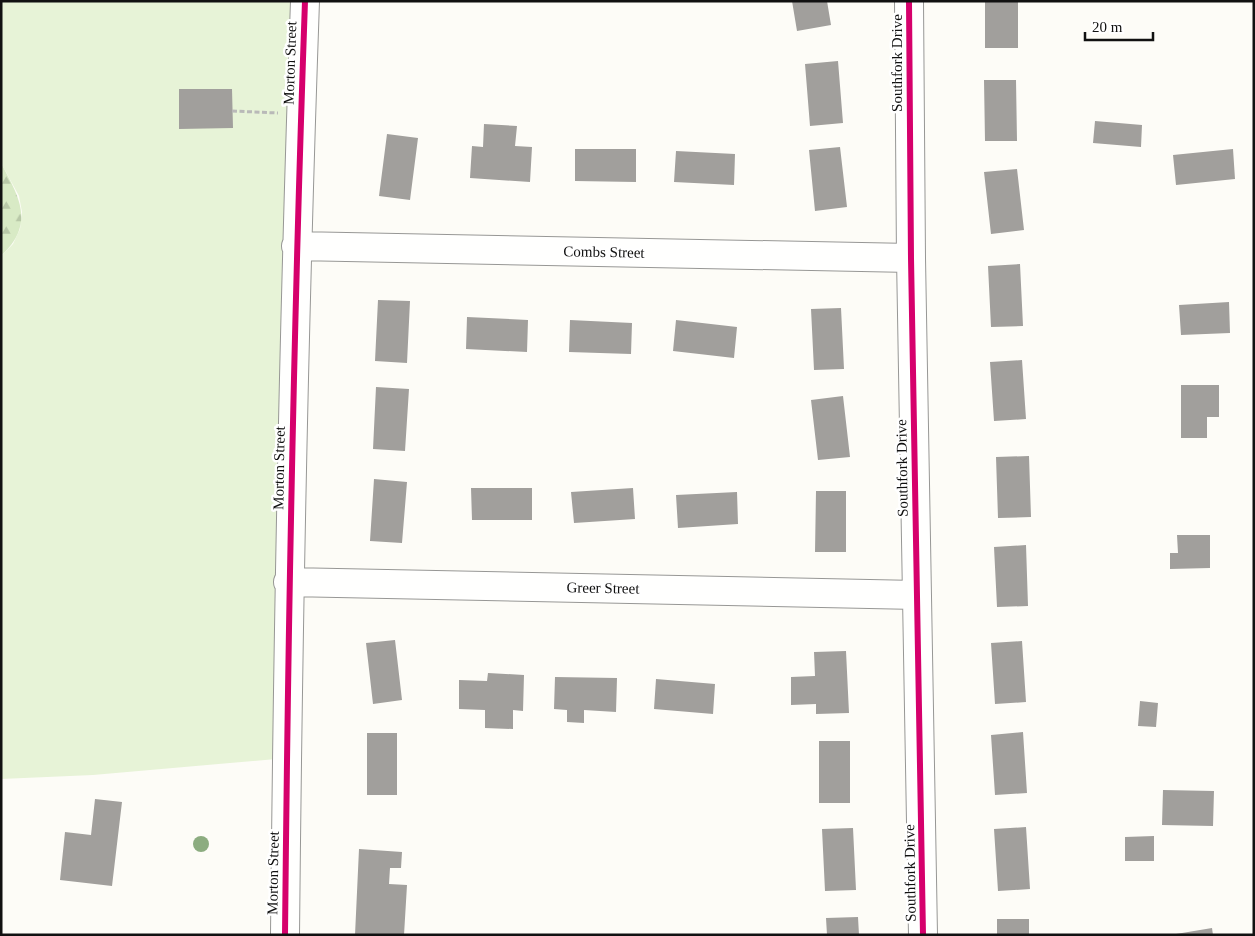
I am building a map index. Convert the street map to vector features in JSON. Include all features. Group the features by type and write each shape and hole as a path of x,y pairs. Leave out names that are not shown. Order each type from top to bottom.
{"street":[{"name":"Morton Street","path":"285,935 288,582 296,246 305,1"},
{"name":"Southfork Drive","path":"909,1 911,258 923,935"},
{"name":"Combs Street","path":"296,246 911,258"},
{"name":"Greer Street","path":"288,582 917,595"}],"path":[{"path":"232,111 301,114"}],"green space":[{"path":"1,1 305,1 287,758 93,775 1,779 1,256 13,244 20,229 22,212 19,196 1,163"},
{"path":"1,163 14,187 21,210 21,221 18,233 12,244 1,256"}],"building":[{"path":"792,1 827,1 831,25 797,31"},
{"path":"985,1 1018,1 1018,48 985,48"},
{"path":"838,61 843,123 810,126 805,64"},
{"path":"984,80 1016,80 1017,141 985,141"},
{"path":"179,89 232,89 233,128 179,129"},
{"path":"1095,121 1142,125 1141,147 1093,143"},
{"path":"484,124 517,126 515,146 532,147 530,182 470,178 472,146 483,147"},
{"path":"387,134 418,138 410,200 379,196"},
{"path":"840,147 847,207 815,211 809,150"},
{"path":"575,149 636,149 636,182 575,181"},
{"path":"1233,149 1235,179 1176,185 1173,155"},
{"path":"676,151 735,154 734,185 674,182"},
{"path":"1017,169 1024,230 991,234 984,172"},
{"path":"1020,264 1023,326 991,327 988,266"},
{"path":"378,300 410,301 407,363 375,361"},
{"path":"1229,302 1230,333 1181,335 1179,305"},
{"path":"841,308 844,369 814,370 811,309"},
{"path":"467,317 528,320 527,352 466,349"},
{"path":"570,320 632,323 631,354 569,352"},
{"path":"676,320 737,327 734,358 673,351"},
{"path":"1022,360 1026,419 994,421 990,362"},
{"path":"1181,385 1219,385 1219,417 1207,417 1207,438 1181,438"},
{"path":"376,387 409,389 405,451 373,449"},
{"path":"843,396 850,457 818,460 811,400"},
{"path":"1029,456 1031,517 998,518 996,457"},
{"path":"374,479 407,482 402,543 370,541"},
{"path":"471,488 532,488 532,520 472,520"},
{"path":"633,488 635,519 574,523 571,492"},
{"path":"816,491 846,491 846,552 815,552"},
{"path":"737,492 738,524 678,528 676,495"},
{"path":"1177,535 1210,535 1210,568 1170,569 1170,553 1178,553"},
{"path":"1026,545 1028,606 997,607 994,547"},
{"path":"395,640 402,700 373,704 366,643"},
{"path":"1022,641 1026,702 995,704 991,643"},
{"path":"846,651 849,713 816,714 816,704 791,705 791,677 815,676 814,652"},
{"path":"488,673 524,675 523,711 513,710 513,729 485,728 485,710 459,709 459,680 487,681"},
{"path":"555,677 617,678 616,712 584,710 584,723 567,722 567,710 554,709"},
{"path":"656,679 715,684 713,714 654,709"},
{"path":"1140,701 1158,703 1156,727 1138,726"},
{"path":"1023,732 1027,793 995,795 991,735"},
{"path":"367,733 397,733 397,795 367,795"},
{"path":"819,741 850,741 850,803 819,803"},
{"path":"1163,790 1214,791 1213,826 1162,825"},
{"path":"95,799 122,802 112,886 60,880 65,832 91,835"},
{"path":"1026,827 1030,889 998,891 994,829"},
{"path":"853,828 856,890 825,891 822,829"},
{"path":"1154,836 1154,861 1125,861 1125,837"},
{"path":"359,849 402,852 401,868 390,868 389,884 407,885 404,935 355,935"},
{"path":"858,917 859,935 827,935 826,918"},
{"path":"997,919 1029,919 1029,935 997,935"},
{"path":"1212,928 1213,935 1176,934"}],"cycle path":[{"path":"285,935 292,468 305,1"},
{"path":"909,1 911,258 923,935"}]}
